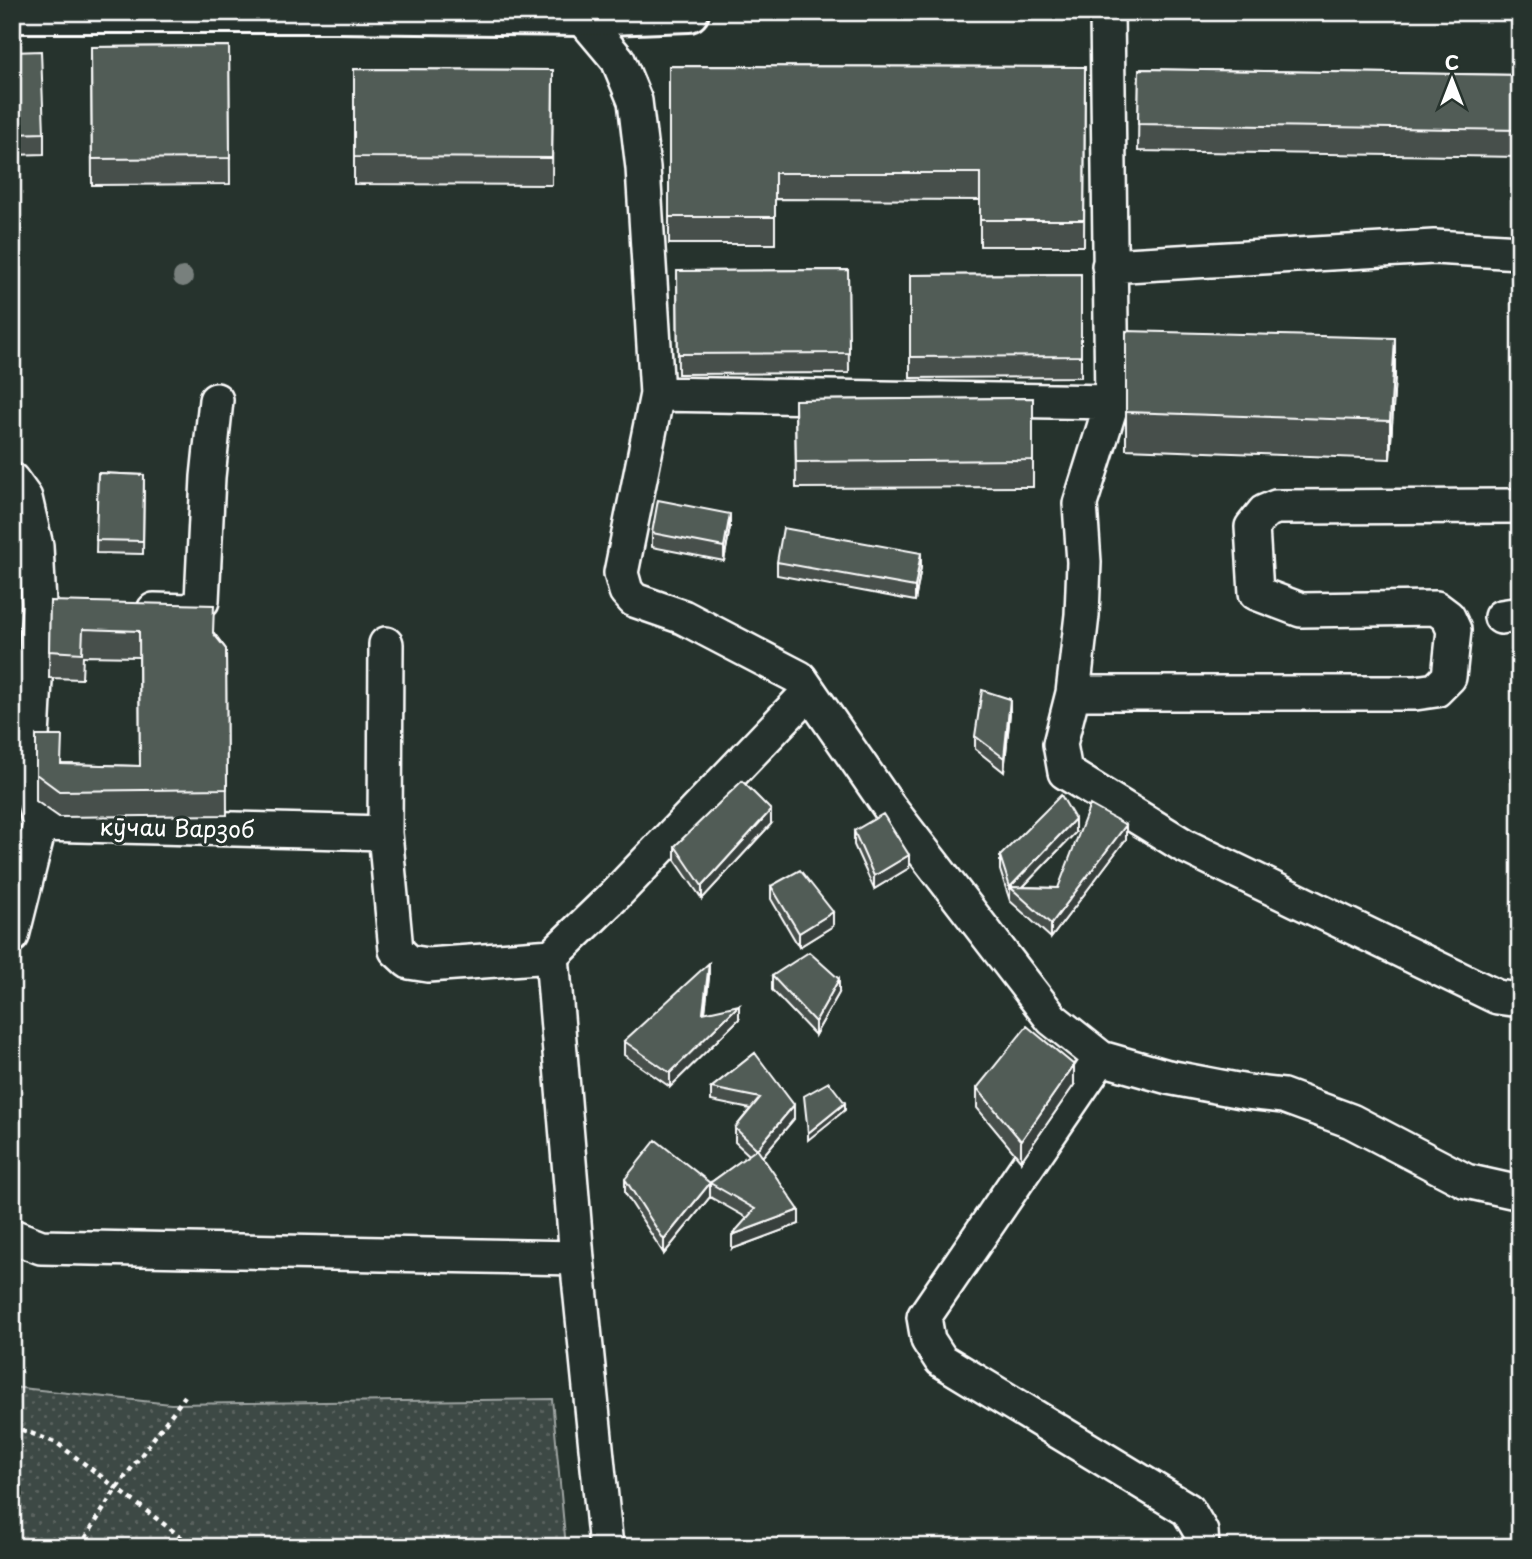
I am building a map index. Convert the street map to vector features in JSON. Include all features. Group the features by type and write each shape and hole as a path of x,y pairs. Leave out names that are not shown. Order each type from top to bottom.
{"main road":[{"path":"12,13 689,12"}],"street":[{"path":"1107,12 1112,402 1080,504 1084,562 1082,615 1073,693 1060,744 1065,772 1183,845 1497,997 1520,1000"},
{"path":"581,14 618,60 635,101 643,168 657,394 621,573 626,591 634,600 683,617 800,678 889,807 1052,1019 1101,1058 1168,1077 1283,1096 1351,1121 1466,1181 1520,1193"},
{"path":"1109,266 1434,247 1520,252"},
{"path":"657,394 1112,402"},
{"path":"129,609 190,611 202,601 208,477 216,400"},
{"path":"12,480 25,498 51,605 30,775 40,824 12,936"},
{"path":"1073,693 1415,693 1436,690 1449,677 1454,630 1448,617 1436,608 1301,610 1256,593 1252,527 1264,512 1276,507 1520,506"},
{"path":"386,644 385,833 396,950 408,962 428,965 552,956 614,896 809,692"},
{"name":"кӯчаи Варзоб","path":"40,824 385,833"},
{"path":"552,956 606,1547"},
{"path":"1101,1058 924,1317 928,1340 941,1360 1188,1510 1201,1532 1202,1547"},
{"path":"12,1236 41,1247 578,1258"}],"path":[{"path":"80,1547 116,1489 185,1396"},
{"path":"12,1426 57,1443 194,1547"}],"shaded area":[{"path":"12,1387 171,1404 552,1399 566,1547 12,1547"}],"building":[{"path":"229,46 230,158 92,159 91,47"},
{"path":"41,51 44,133 12,134 12,52"},
{"path":"669,66 1085,67 1084,220 980,220 980,173 775,173 775,217 669,217"},
{"path":"354,69 553,70 552,158 354,157"},
{"path":"1139,69 1520,75 1520,130 1138,124"},
{"path":"848,270 849,353 678,354 677,271"},
{"path":"1081,274 1081,356 910,357 910,275"},
{"path":"1126,331 1395,338 1390,421 1126,412"},
{"path":"1033,398 1033,460 796,462 795,400"},
{"path":"98,473 144,475 143,541 96,540"},
{"path":"658,500 730,514 724,547 652,533"},
{"path":"783,528 921,553 915,587 777,562"},
{"path":"50,601 214,605 213,633 226,649 227,789 59,791 36,774 36,736 62,736 61,764 140,766 139,631 83,629 82,653 49,651"},
{"path":"982,690 1010,699 1004,758 975,736"},
{"path":"742,781 771,810 702,886 675,846"},
{"path":"1061,795 1075,819 1010,887 1000,856"},
{"path":"1090,805 1126,825 1051,924 1010,887 1058,888"},
{"path":"883,814 909,855 874,876 854,831"},
{"path":"800,870 833,912 799,933 771,886"},
{"path":"809,952 839,979 815,1022 772,976"},
{"path":"709,963 703,1013 739,1005 670,1073 624,1041"},
{"path":"1027,1026 1074,1065 1021,1141 977,1088"},
{"path":"755,1053 794,1105 757,1149 735,1128 760,1098 711,1088"},
{"path":"829,1082 845,1103 808,1133 804,1096"},
{"path":"656,1140 710,1183 664,1240 625,1179"},
{"path":"757,1149 799,1210 732,1235 755,1209 710,1183"}]}
